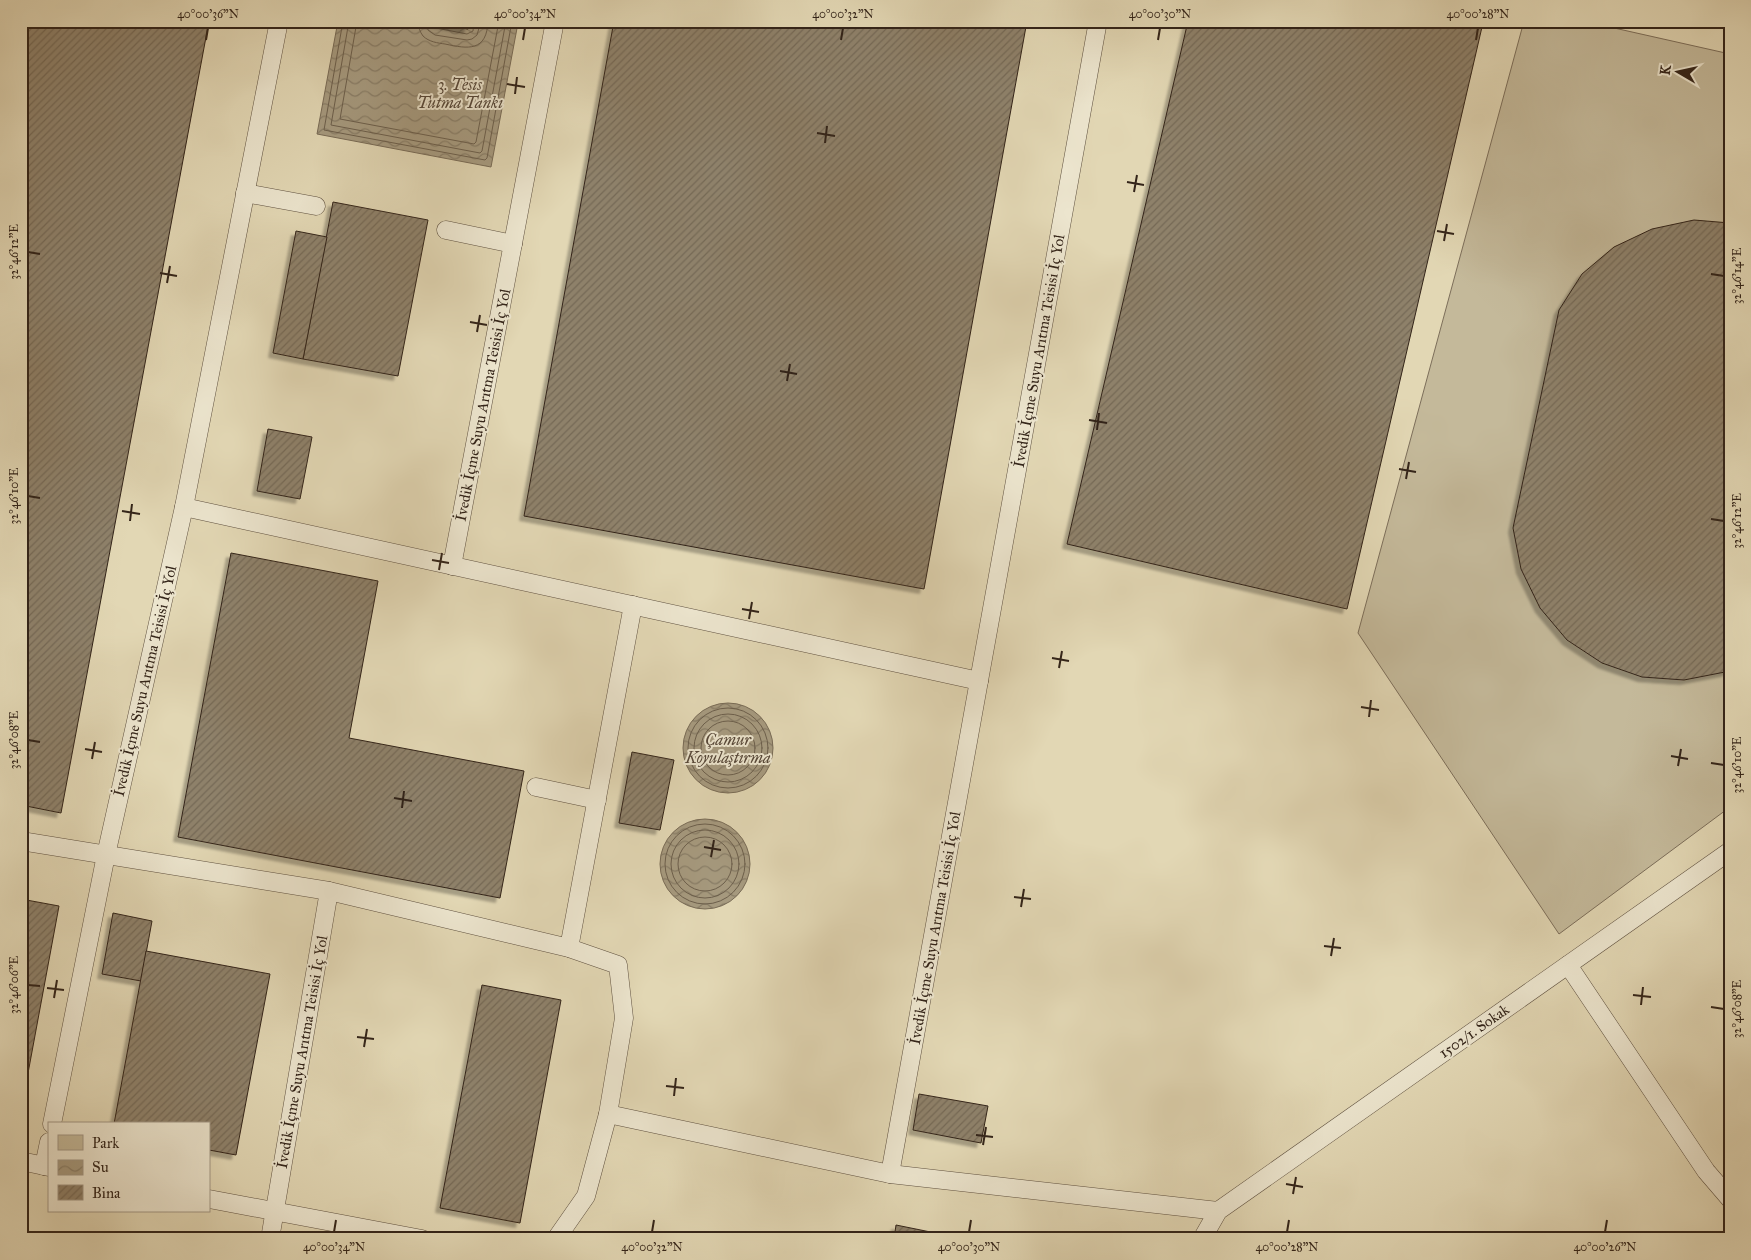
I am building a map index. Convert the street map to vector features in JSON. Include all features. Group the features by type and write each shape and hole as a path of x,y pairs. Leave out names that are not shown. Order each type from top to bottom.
{"lane":[{"name":"İvedik İçme Suyu Arıtma Teisisi İç Yol","path":"52,1122 106,855 184,507 279,21"},
{"name":"İvedik İçme Suyu Arıtma Teisisi İç Yol","path":"452,566 554,21"},
{"name":"İvedik İçme Suyu Arıtma Teisisi İç Yol","path":"890,1174 1098,21"},
{"path":"246,193 316,206"},
{"path":"446,230 513,244"},
{"path":"184,507 979,680"},
{"path":"569,948 633,605"},
{"path":"536,787 597,800"},
{"path":"21,841 329,891 569,948 618,965 624,1018 608,1114 586,1196 556,1239"},
{"name":"1502/1. Sokak","path":"1218,1211 1730,851"},
{"name":"İvedik İçme Suyu Arıtma Teisisi İç Yol","path":"270,1239 329,891"},
{"path":"1568,964 1706,1171 1730,1200"},
{"path":"608,1114 890,1174 1218,1211 1202,1239"},
{"path":"21,1161 46,1166 48,1150"},
{"path":"210,1199 422,1239"}],"green space":[{"path":"1524,21 1583,21 1730,54 1730,807 1559,934 1358,633"}],"water":[{"name":"3. Tesis Tutma Tankı","path":"338,21 425,21 468,29 470,21 507,21 518,23 491,167 317,134"},
{"name":"Çamur Koyulaştırma","path":"728,703 745,706 760,716 770,731 773,748 770,765 760,780 745,790 728,793 711,790 696,780 686,765 683,748 686,731 696,716 711,706"},
{"path":"696,819 714,819 730,826 743,839 750,855 750,873 743,889 730,902 714,909 696,909 680,902 667,889 660,873 660,855 667,839 680,826"}],"building":[{"path":"21,21 209,21 61,813 21,805"},
{"path":"425,21 470,21 468,29"},
{"path":"614,21 1027,21 924,589 524,516"},
{"path":"1188,21 1457,21 1482,27 1347,609 1067,544"},
{"path":"333,202 428,220 398,376 303,359"},
{"path":"1694,220 1730,223 1730,670 1684,680 1642,677 1602,663 1567,640 1540,608 1521,569 1513,528 1559,310 1582,274 1614,247 1652,229"},
{"path":"296,231 327,237 303,359 273,353"},
{"path":"268,429 312,437 300,499 257,491"},
{"path":"231,553 378,581 349,738 524,771 500,898 178,837"},
{"path":"632,752 674,760 660,830 619,823"},
{"path":"21,899 59,906 21,1111"},
{"path":"113,913 152,921 141,981 102,974"},
{"path":"146,951 270,974 236,1155 210,1150 210,1122 114,1122"},
{"path":"482,985 561,1000 520,1223 440,1208"},
{"path":"919,1094 988,1106 981,1143 913,1130"},
{"path":"896,1225 965,1239 894,1239"}]}
